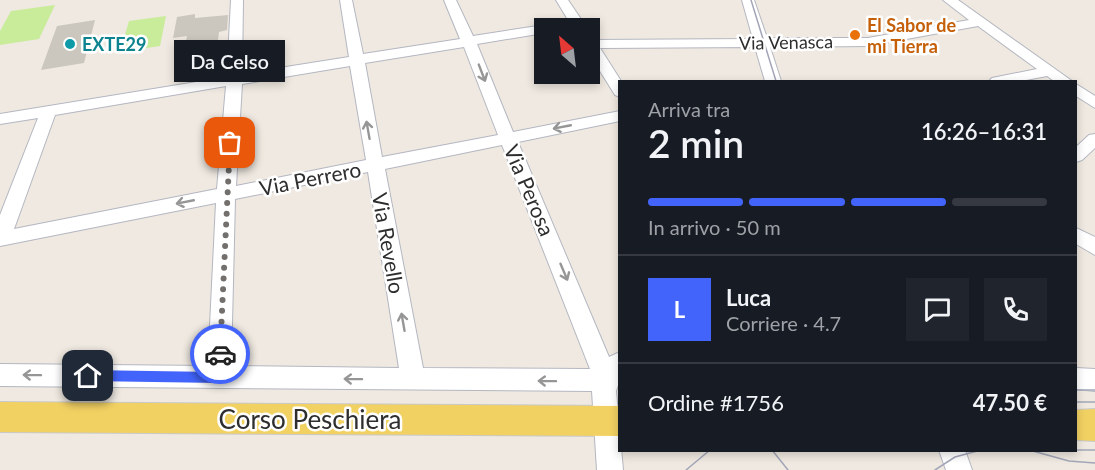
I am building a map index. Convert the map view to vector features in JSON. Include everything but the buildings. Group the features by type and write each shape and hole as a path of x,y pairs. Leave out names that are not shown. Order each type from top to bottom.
{"main road":[{"name":"Corso Peschiera","path":"0,417 612,421"},
{"path":"1077,425 1095,425"}],"street":[{"path":"219,377 237,0"},
{"name":"Via Revello","path":"346,0 413,379"},
{"name":"Via Perosa","path":"450,0 470,42 584,320 613,371"},
{"path":"562,0 574,18"},
{"path":"748,0 773,80"},
{"path":"949,0 1062,80"},
{"name":"Via Venasca","path":"600,44 868,42 980,22"},
{"path":"0,119 534,31"},
{"path":"600,60 618,89"},
{"path":"1002,80 1049,71"},
{"path":"1077,90 1095,103"},
{"path":"0,239 48,112"},
{"name":"Via Perrero","path":"0,239 618,116"},
{"path":"1077,155 1095,139"},
{"path":"1077,237 1095,247"},
{"path":"610,470 613,371"},
{"name":"Corso Peschiera","path":"0,375 413,379 613,371"},
{"path":"1077,379 1095,380"},
{"path":"953,452 959,470"}],"green space":[{"path":"55,5 39,39 0,45 0,31 11,11"},
{"path":"166,16 160,46 120,52 129,21"}],"tram line":[{"path":"751,0 776,80"},
{"path":"1077,390 1095,390"},
{"path":"1077,402 1095,402"},
{"path":"1077,450 1095,450"},
{"path":"686,470 708,452"},
{"path":"774,452 788,470"},
{"path":"935,470 955,457 974,452"},
{"path":"1036,452 1069,461 1095,463"}],"way so far":[{"path":"220,354 230,143"}],"place":[{"name":"El Sabor de mi Tierra","path":"855,35"},
{"name":"EXTE29","path":"70,44"},
{"name":"Da Celso","path":"230,143"}],"route":[{"path":"88,376 219,377 220,354"}]}
